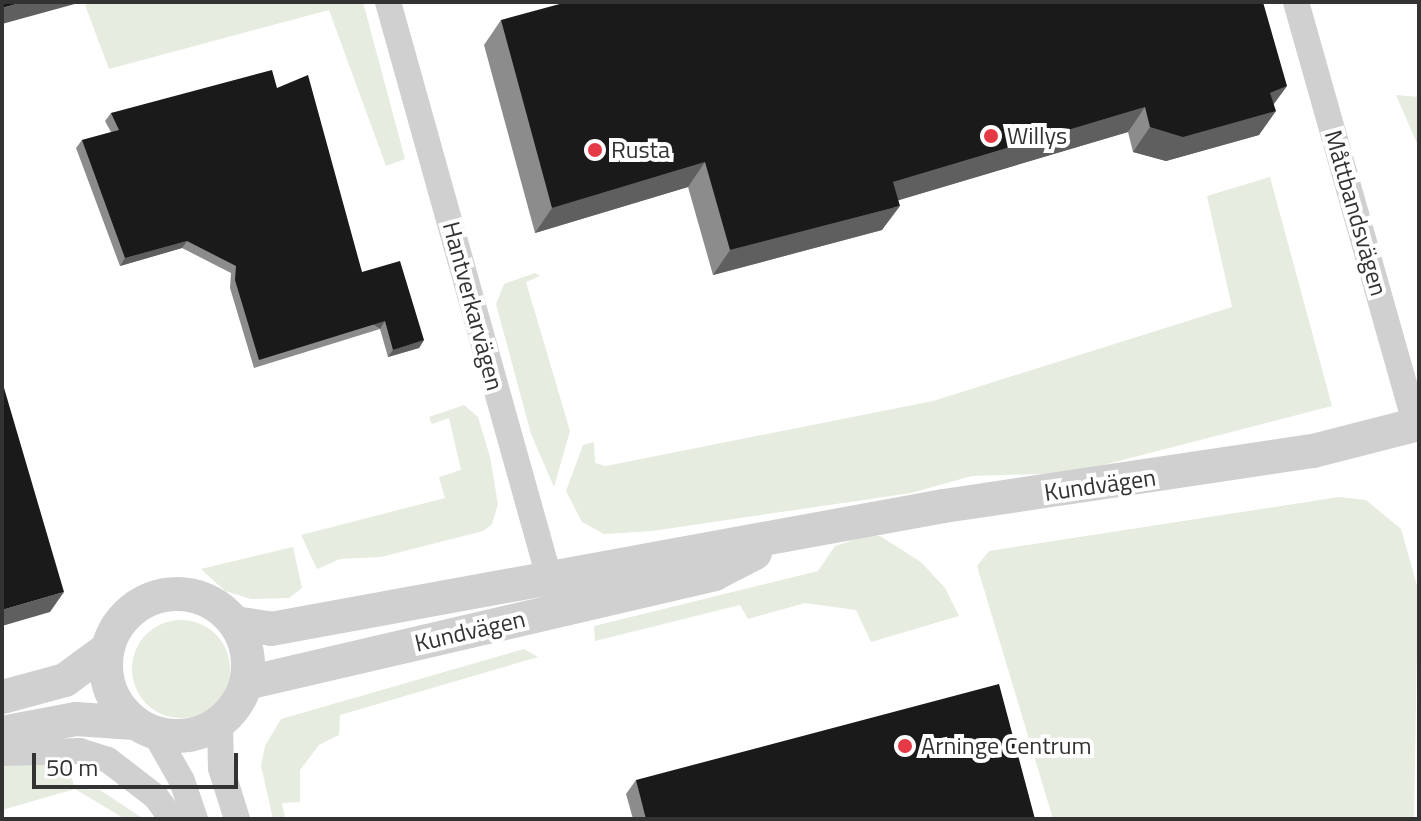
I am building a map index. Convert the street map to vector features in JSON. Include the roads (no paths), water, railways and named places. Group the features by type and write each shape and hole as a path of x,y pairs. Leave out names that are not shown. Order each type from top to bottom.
{"street":[{"name":"Hantverkarvägen","path":"388,2 559,610"},
{"name":"Måttbandsvägen","path":"1296,2 1418,424"},
{"name":"Kundvägen","path":"235,623 271,629 548,576 780,539 944,506 1298,454 1418,424"},
{"name":"Kundvägen","path":"247,683 714,574 780,539"},
{"path":"2,733 76,719 145,729 181,737 220,724 237,706 247,683 248,654 235,623 217,605 195,595 169,594 134,608 117,626 107,649 108,690 145,729 182,781 195,819"},
{"path":"2,697 65,680 107,649"},
{"path":"220,724 221,768 237,819"},
{"path":"2,753 80,751 108,760 156,797 172,819"}],"place":[{"name":"Willys","path":"991,136"},
{"name":"Rusta","path":"595,150"},
{"name":"Arninge Centrum","path":"905,746"}]}
